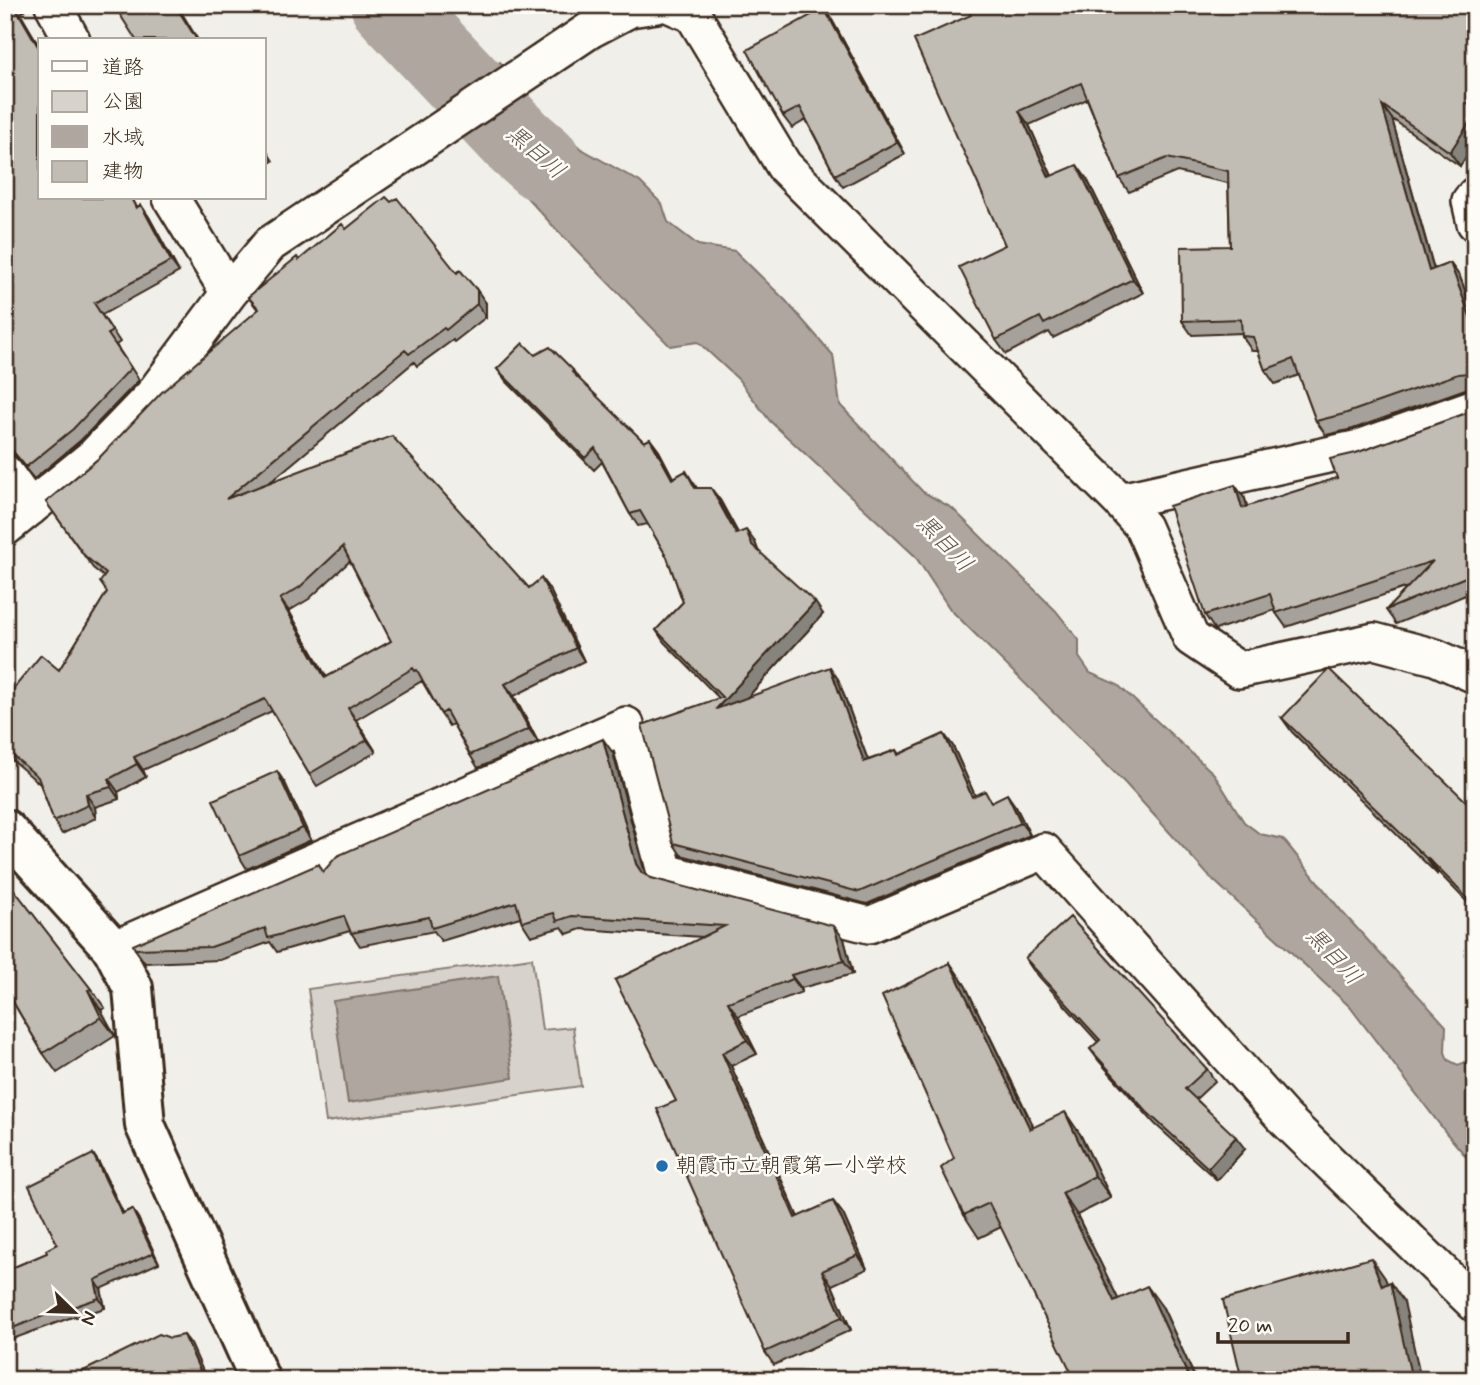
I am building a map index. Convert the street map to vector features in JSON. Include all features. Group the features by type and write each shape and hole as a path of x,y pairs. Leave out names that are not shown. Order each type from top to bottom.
{"street":[{"path":"53,5 71,38"},
{"path":"5,473 18,518 95,455 152,396 229,293 270,244 590,30 630,9 657,5"},
{"path":"670,5 693,15 784,166 1121,501 1143,527 1191,638 1239,670 1374,641 1435,657 1475,675"},
{"path":"1475,195 1470,201 1475,223"},
{"path":"172,200 229,293"},
{"path":"1121,501 1359,448 1475,407"},
{"path":"113,949 626,725 665,872 869,925 1044,850 1284,1118 1475,1304"},
{"path":"5,829 113,949 133,988 145,1125 260,1380"}],"green space":[{"path":"532,958 542,1030 573,1027 581,1086 326,1122 308,989"}],"water":[{"path":"500,62 546,117 580,148 640,182 662,204 668,222 698,245 735,251 786,301 833,355 840,405 923,492 952,508 1056,611 1079,640 1079,657 1090,673 1118,685 1214,774 1244,822 1260,834 1283,839 1343,913 1446,1026 1445,1052 1448,1060 1458,1065 1475,1059 1475,1167 1350,1007 1208,875 1125,783 950,609 915,556 770,421 738,379 698,342 670,346 554,227 439,102"},
{"path":"498,976 513,1078 348,1103 333,1001"}],"building":[{"path":"5,5 14,5 38,47 38,200 132,200 136,208 141,205 171,261 94,303 112,331 108,334 131,368 73,429 26,467 5,442"},
{"path":"114,5 175,5 196,38 135,38"},
{"path":"967,5 1475,5 1475,93 1467,104 1475,109 1475,114 1450,152 1382,105 1429,271 1450,263 1475,330 1475,376 1469,373 1458,374 1344,414 1316,421 1293,359 1265,370 1253,337 1242,336 1241,319 1182,321 1181,247 1230,246 1228,171 1167,158 1119,178 1081,83 1019,111 1049,177 1077,165 1133,279 1044,324 1040,317 996,340 959,267 1005,245 914,40 971,15"},
{"path":"824,8 897,142 835,175 800,107 783,116 747,50"},
{"path":"386,197 391,202 397,198 457,273 460,270 477,290 477,304 446,330 444,328 409,354 405,350 226,499 392,436 529,588 541,578 576,648 505,684 529,729 470,755 446,711 441,714 417,670 413,668 348,708 367,740 309,774 265,699 134,757 137,764 109,779 111,787 86,794 88,805 54,821 38,777 5,749 5,699 41,655 59,670 107,592 100,582 106,574 85,556 46,502 99,458 162,392 259,309 248,297 342,224 346,229","holes":["343,547 391,641 325,678 280,599 300,587"]},
{"path":"523,343 535,355 550,347 644,442 650,439 672,479 686,471 695,488 711,488 736,534 746,530 752,545 815,602 716,709 830,667 864,762 896,750 898,755 944,734 972,797 985,791 991,802 1007,794 1021,823 859,892 673,843 642,725 722,697 656,630 683,602 667,557 640,511 630,514 595,448 585,458 497,369"},
{"path":"1475,410 1475,573 1386,610 1433,561 1276,613 1270,594 1205,615 1169,506 1235,485 1242,508 1337,478 1330,459 1356,453"},
{"path":"1329,669 1475,810 1475,906 1282,718"},
{"path":"603,739 636,864 642,873 651,878 834,926 844,961 791,975 793,979 728,1002 747,1040 722,1053 795,1218 833,1201 858,1255 822,1271 842,1317 765,1352 657,1109 676,1101 615,980 725,926 572,916 557,921 554,913 522,922 516,902 432,928 429,917 351,933 344,916 268,938 265,928 211,947 135,949 133,945 319,864 323,872 337,856"},
{"path":"277,771 303,828 239,856 213,800"},
{"path":"5,878 91,989 88,990 101,1017 43,1053 5,988"},
{"path":"1070,917 1207,1069 1185,1089 1236,1137 1208,1168 1147,1112 1090,1049 1100,1040 1025,958"},
{"path":"950,963 1030,1129 1065,1112 1095,1176 1062,1193 1114,1301 1147,1286 1190,1380 1075,1380 989,1203 964,1215 941,1168 954,1158 882,996"},
{"path":"93,1154 122,1214 132,1209 153,1253 95,1280 99,1298 70,1308 69,1306 5,1331 5,1271 47,1253 46,1250 57,1244 29,1186"},
{"path":"1371,1258 1382,1286 1390,1282 1412,1380 1242,1380 1223,1300"},
{"path":"159,1334 170,1338 184,1335 204,1380 65,1380"}],"waterway":[{"name":"黒目川","path":"390,5 520,143 542,162"}],"place":[{"name":"朝霞市立朝霞第一小学校","path":"662,1166"}]}
